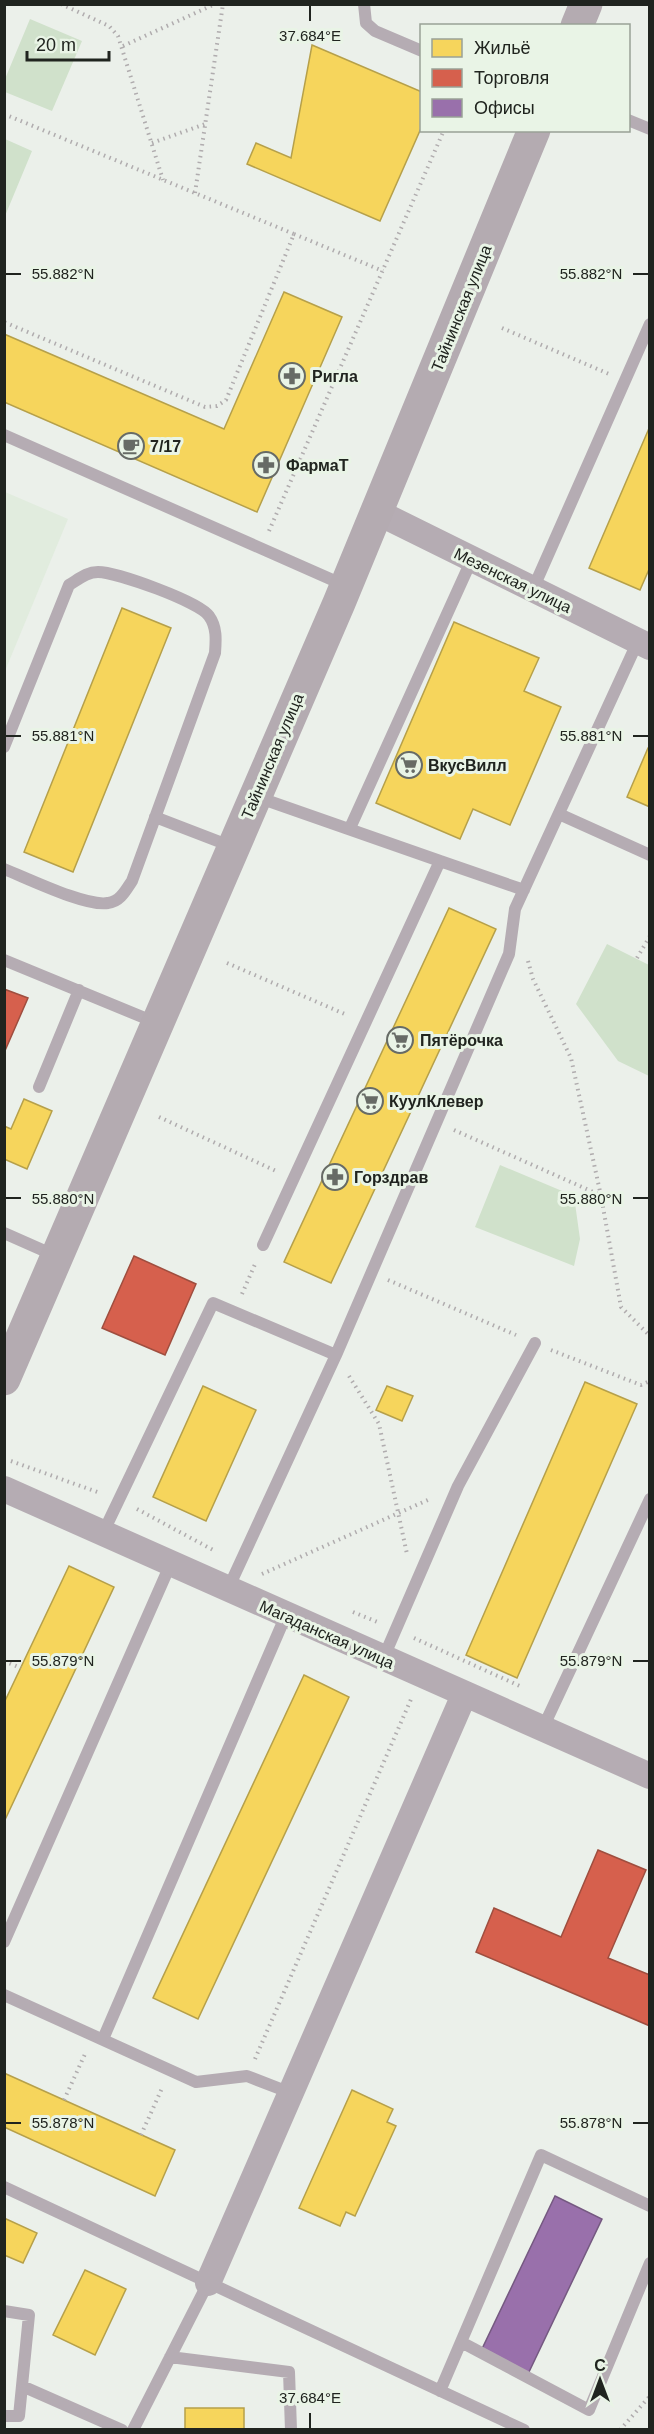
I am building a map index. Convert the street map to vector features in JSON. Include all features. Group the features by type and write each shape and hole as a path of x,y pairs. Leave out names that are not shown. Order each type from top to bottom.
{"main road":[{"path":"579,24 586,4"},
{"name":"Тайнинская улица","path":"4,1379 346,586 533,132"}],"street":[{"name":"Мезенская улица","path":"377,512 644,644"},
{"name":"Магаданская улица","path":"4,1489 542,1730 650,1776"},
{"path":"208,2283 464,1695"}],"lane":[{"path":"364,4 366,23 375,31 420,50"},
{"path":"630,121 650,129"},
{"path":"533,589 650,324"},
{"path":"4,435 346,586"},
{"path":"350,828 472,559"},
{"path":"4,747 69,585 84,575 97,572 113,574 197,604 209,616 216,634 215,652 132,881 121,897 109,903 89,902 4,869"},
{"path":"228,1589 336,1354 438,1123 509,954 515,909 558,814 644,644"},
{"path":"255,796 524,890"},
{"path":"558,814 650,855"},
{"path":"155,817 233,847"},
{"path":"263,1245 440,861"},
{"path":"4,960 158,1023"},
{"path":"39,1088 79,990"},
{"path":"4,1233 57,1256"},
{"path":"103,1533 213,1303 336,1354"},
{"path":"383,1659 458,1486 535,1343"},
{"path":"542,1730 650,1499"},
{"path":"4,1942 171,1563"},
{"path":"98,2037 286,1615"},
{"path":"4,1995 196,2082 247,2076 291,2093"},
{"path":"440,2391 541,2155 650,2206"},
{"path":"4,2187 524,2430"},
{"path":"460,2342 589,2410 650,2263"},
{"path":"133,2430 208,2283"},
{"path":"4,2312 29,2315 20,2416 4,2416"},
{"path":"170,2357 289,2372 291,2430"},
{"path":"22,2386 122,2430"}],"path":[{"path":"61,4 109,26 123,46 163,180"},
{"path":"123,46 215,4"},
{"path":"195,193 223,4"},
{"path":"4,114 383,271"},
{"path":"152,143 206,124"},
{"path":"262,548 443,132"},
{"path":"4,322 206,407 217,406 226,400 294,234"},
{"path":"502,328 624,380"},
{"path":"637,958 650,936"},
{"path":"528,959 533,979 571,1058 601,1196 621,1307 650,1336"},
{"path":"226,963 366,1024"},
{"path":"159,1118 294,1179"},
{"path":"438,1123 601,1196"},
{"path":"234,1312 263,1245"},
{"path":"371,1273 535,1343 641,1385 650,1382"},
{"path":"336,1354 379,1424 414,1587"},
{"path":"11,1461 118,1500 239,1564 272,1578"},
{"path":"228,1589 458,1486"},
{"path":"344,1608 555,1702"},
{"path":"4,1661 21,1668"},
{"path":"247,2076 421,1676"},
{"path":"64,2100 98,2037"},
{"path":"141,2135 170,2070"},
{"path":"620,2430 650,2396"}],"shaded area":[{"path":"30,19 82,41 52,111 5,92 5,79"},
{"path":"5,139 32,151 5,216"},
{"path":"5,492 68,519 5,671"},
{"path":"607,944 649,965 649,1076 618,1061 576,1004"},
{"path":"500,1165 574,1196 580,1239 574,1266 475,1227"}],"building: Жильё":[{"path":"312,45 420,91 420,131 380,221 247,164 256,143 291,158"},
{"path":"284,292 342,317 257,512 4,402 4,334 224,429"},
{"path":"650,426 650,567 640,590 589,568"},
{"path":"122,608 171,628 73,872 24,852"},
{"path":"454,622 539,658 524,691 561,707 510,825 473,809 460,839 376,803"},
{"path":"648,748 650,748 650,807 627,797"},
{"path":"449,908 496,929 331,1283 284,1262"},
{"path":"24,1099 52,1111 27,1169 4,1159 4,1126 11,1129"},
{"path":"585,1382 637,1404 517,1678 466,1655"},
{"path":"203,1386 256,1410 206,1521 153,1497"},
{"path":"387,1386 413,1396 402,1421 376,1410"},
{"path":"69,1566 114,1587 4,1822 4,1703"},
{"path":"304,1675 349,1697 198,2019 153,1998"},
{"path":"4,2073 175,2150 155,2196 4,2127"},
{"path":"352,2090 393,2109 387,2122 396,2126 355,2216 346,2212 340,2226 299,2208"},
{"path":"4,2218 37,2233 23,2263 4,2255"},
{"path":"85,2270 126,2289 95,2355 53,2335"},
{"path":"185,2408 244,2408 244,2430 185,2430"}],"building: Торговля":[{"path":"4,989 28,998 4,1053"},
{"path":"134,1256 196,1284 165,1355 102,1328"},
{"path":"598,1850 646,1870 608,1958 650,1975 650,2026 476,1952 494,1908 561,1937"}],"building: Офисы":[{"path":"555,2196 602,2219 528,2374 481,2351"}],"place":[{"name":"Ригла","path":"292,376"},
{"name":"7/17","path":"131,446"},
{"name":"ФармаТ","path":"266,465"},
{"name":"ВкусВилл","path":"409,765"},
{"name":"Пятёрочка","path":"400,1040"},
{"name":"КуулКлевер","path":"370,1101"},
{"name":"Горздрав","path":"335,1177"}]}
